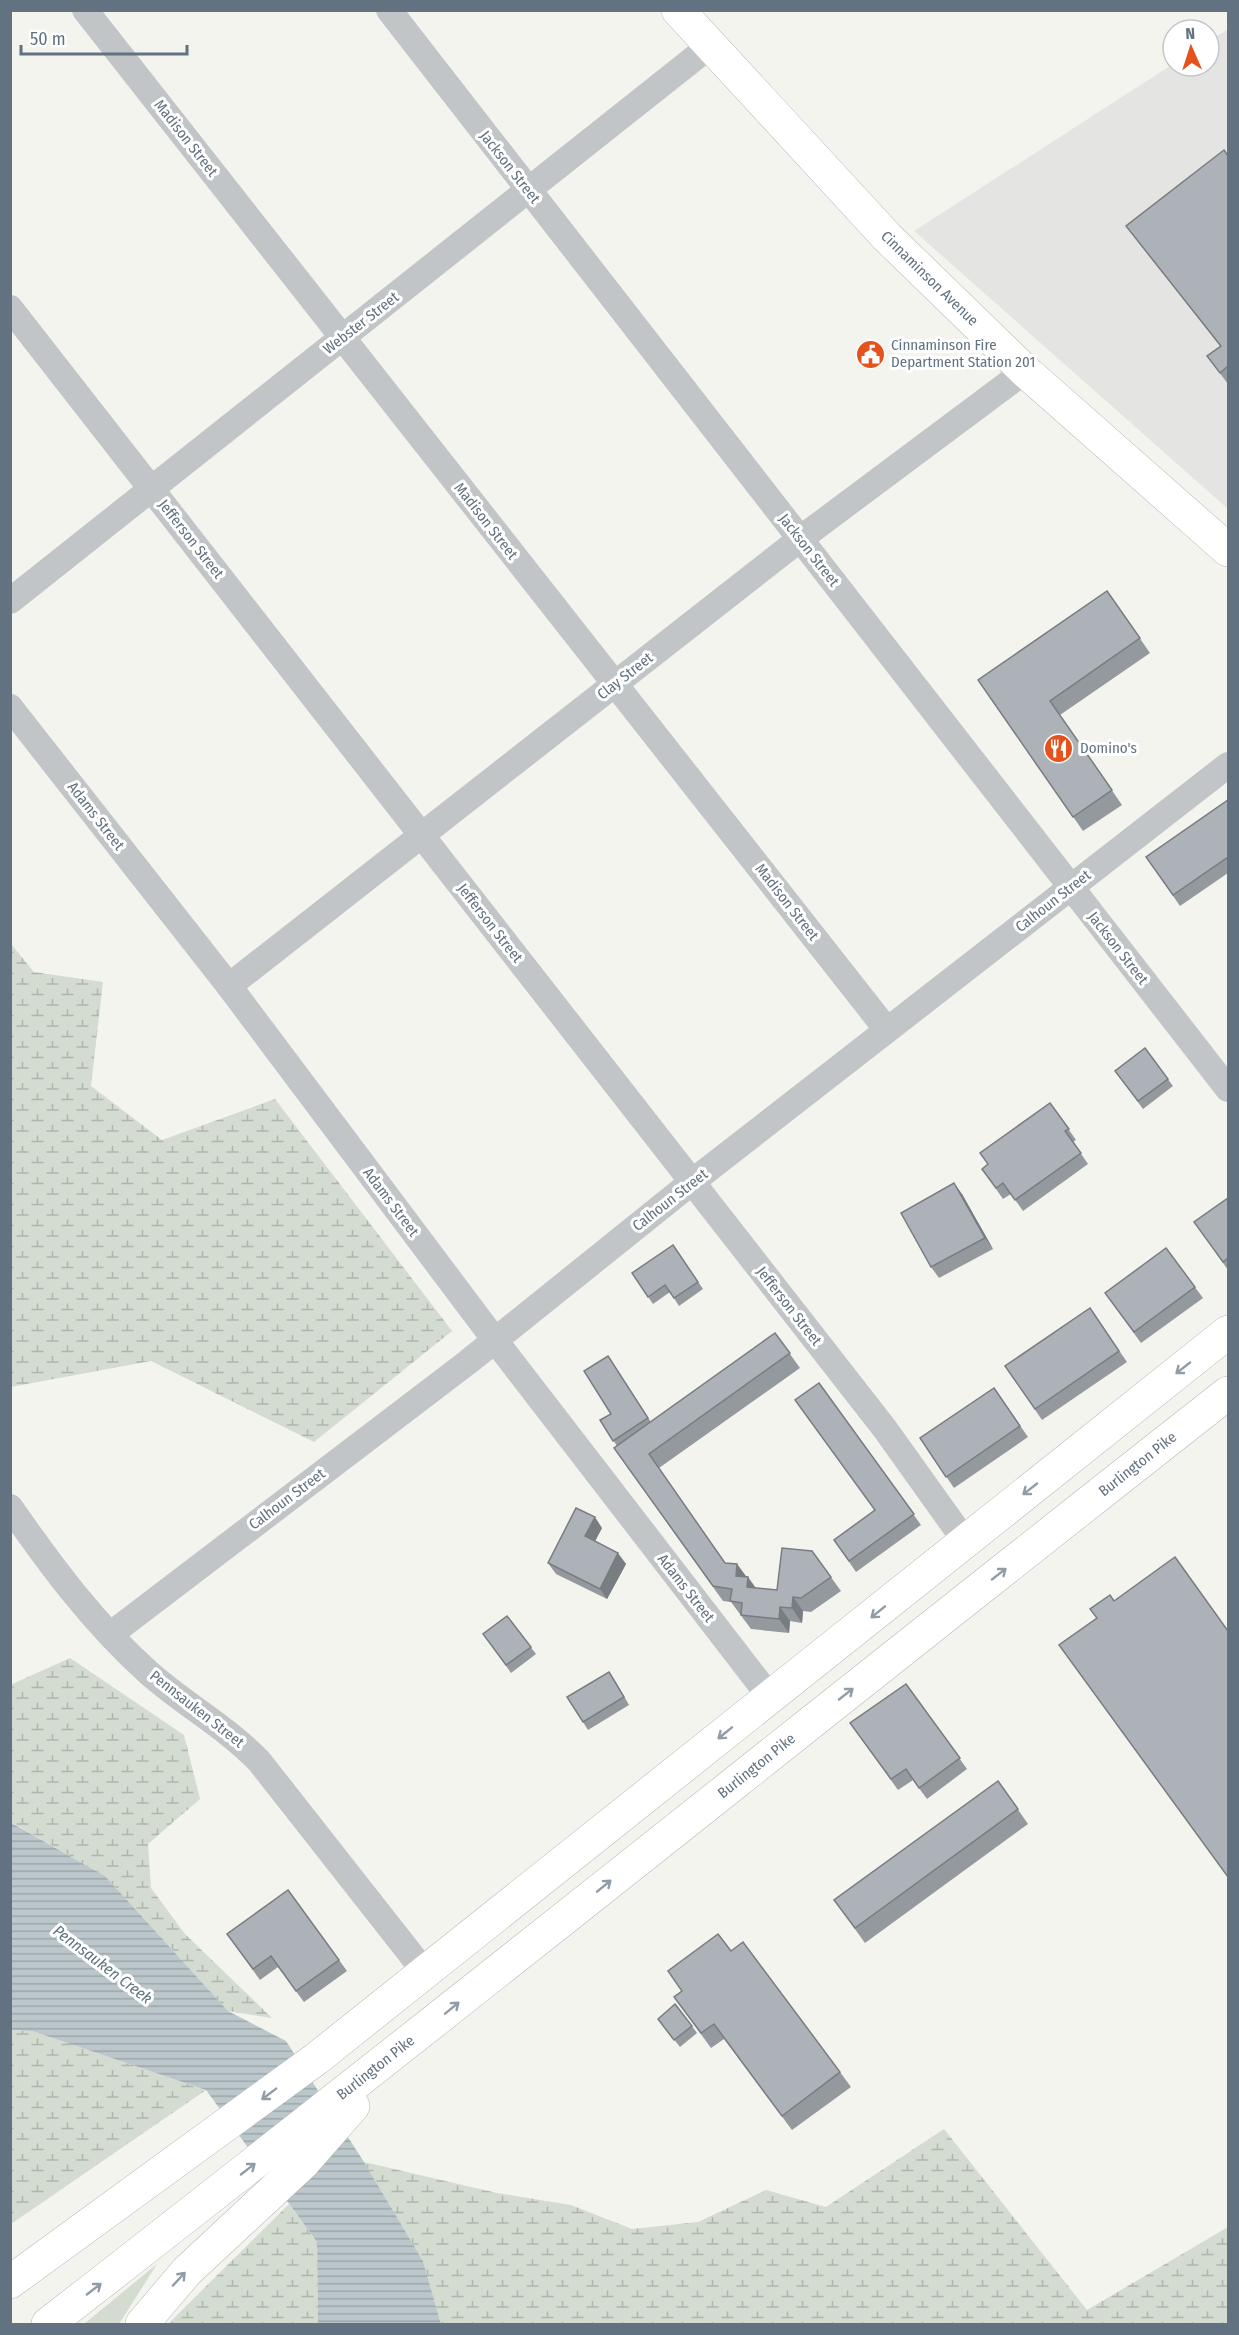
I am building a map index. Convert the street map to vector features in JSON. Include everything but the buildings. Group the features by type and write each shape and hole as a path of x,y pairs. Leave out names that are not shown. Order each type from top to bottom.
{"main road":[{"name":"Cinnaminson Avenue","path":"678,10 887,237 1025,371 1228,550"},
{"path":"10,2282 316,2059 1228,1332"},
{"name":"Burlington Pike","path":"293,2152 412,2039 799,1730 1228,1393"},
{"path":"48,2325 293,2152"},
{"path":"142,2325 293,2152"},
{"path":"10,2253 137,2190"}],"street":[{"name":"Madison Street","path":"85,10 887,1030"},
{"name":"Jackson Street","path":"389,10 1228,1089"},
{"name":"Webster Street","path":"10,601 711,45"},
{"name":"Jefferson Street","path":"10,308 885,1430 964,1541"},
{"name":"Clay Street","path":"229,986 800,538 1025,371"},
{"name":"Adams Street","path":"10,707 229,986 494,1339 770,1697"},
{"name":"Calhoun Street","path":"111,1634 494,1339 1228,765"},
{"name":"Pennsauken Street","path":"10,1507 67,1585 151,1675 237,1738 260,1761 424,1971"}],"shaded area":[{"path":"1228,29 1228,509 914,231 1161,72 1161,78 1221,78 1221,33"}],"green space":[{"path":"11,944 34,972 103,982 91,1086 162,1140 275,1099 452,1331 314,1442 151,1361 11,1387"},
{"path":"70,1658 184,1735 200,1799 148,1844 151,1888 185,1934 272,2018 228,2011 105,1876 11,1822 10,1685"},
{"path":"10,2030 32,2031 206,2090 11,2224"},
{"path":"944,2129 1087,2310 1228,2227 1228,2324 441,2324 423,2261 364,2162 497,2193 571,2205 632,2229 698,2222 766,2190 826,2207"},
{"path":"289,2204 317,2242 318,2324 168,2324"},
{"path":"157,2264 119,2324 84,2324"}],"water":[{"name":"Pennsauken Creek","path":"10,1822 105,1876 228,2011 286,2041 364,2162 423,2261 441,2324 318,2324 317,2242 206,2090 32,2031 11,2030"}],"place":[{"name":"Cinnaminson Fire Department Station 201","path":"870,354"},
{"name":"Domino's","path":"1059,748"}]}
